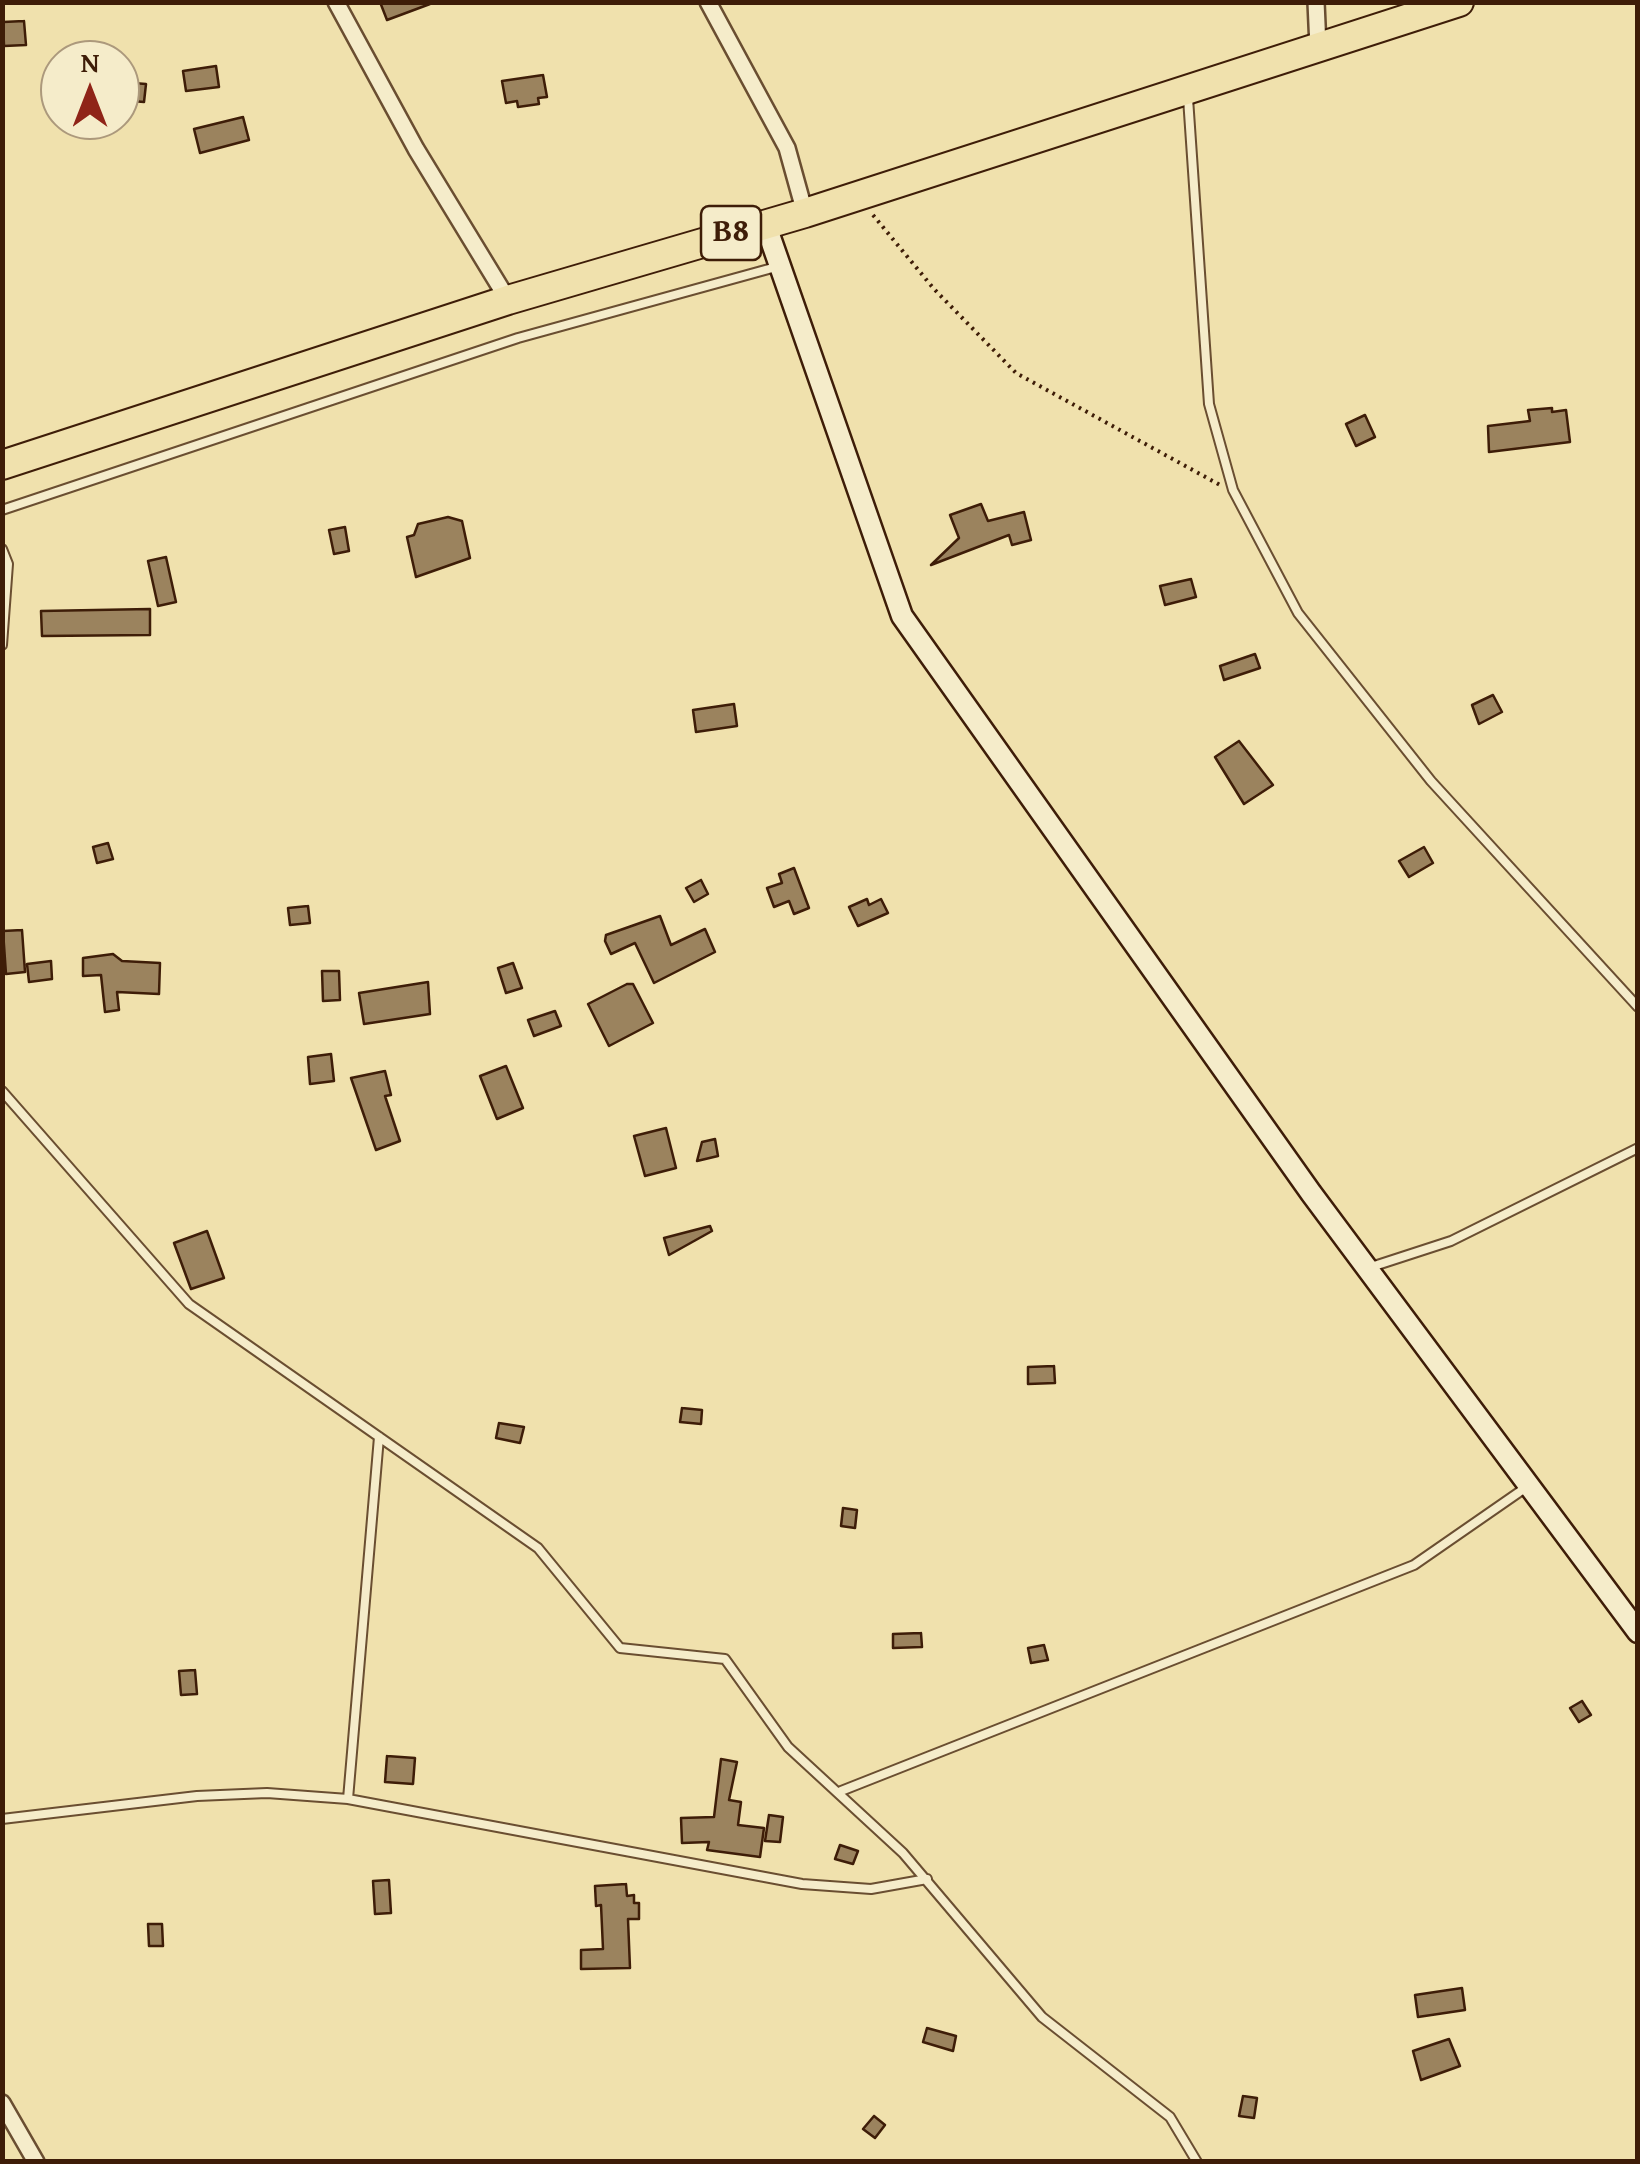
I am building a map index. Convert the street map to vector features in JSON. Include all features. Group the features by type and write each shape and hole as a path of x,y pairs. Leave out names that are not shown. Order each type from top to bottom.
{"highway":[{"name":"B8","path":"2,465 508,300 805,214 1460,2"}],"main road":[{"path":"766,223 902,616 1368,1268 1638,1632"}],"street":[{"path":"336,2 416,149 508,300"},
{"path":"708,2 787,148 805,214"},
{"path":"1316,2 1318,47"},
{"path":"2,2103 36,2162"}],"lane":[{"path":"1188,92 1187,136 1197,193 1209,404 1236,494 1298,613 1432,781 1638,1007"},
{"path":"2,510 518,338 780,266"},
{"path":"2,549 8,564 2,646"},
{"path":"2,1092 189,1304 538,1548 620,1648 724,1659 788,1747 840,1792 926,1880 1042,2016 1170,2118 1197,2162"},
{"path":"1368,1268 1451,1241 1638,1148"},
{"path":"348,1799 379,1437"},
{"path":"840,1792 1414,1565 1531,1484"},
{"path":"2,1818 230,1793 348,1799 802,1884 871,1889 926,1880"}],"path":[{"path":"857,196 934,289 1016,372 1236,494"}],"building":[{"path":"380,2 429,2 430,4 387,20"},
{"path":"24,21 26,45 4,46 3,22"},
{"path":"216,66 219,87 186,91 183,71"},
{"path":"543,75 547,97 538,98 539,104 518,107 517,101 506,103 502,81"},
{"path":"140,84 146,84 144,102 140,102"},
{"path":"243,117 249,140 200,153 194,129"},
{"path":"1552,408 1552,412 1566,410 1570,442 1489,452 1488,426 1530,421 1528,410"},
{"path":"1365,415 1375,437 1356,446 1346,424"},
{"path":"981,504 988,521 1024,512 1031,540 1012,545 1009,535 931,565 959,538 950,515"},
{"path":"448,517 462,521 470,558 416,577 407,537 414,535 418,524"},
{"path":"345,527 349,551 334,554 329,530"},
{"path":"166,557 176,602 158,606 148,561"},
{"path":"1191,579 1196,597 1165,605 1160,586"},
{"path":"150,609 150,635 42,636 41,611"},
{"path":"1255,654 1260,668 1224,680 1220,666"},
{"path":"1493,695 1502,712 1479,724 1472,705"},
{"path":"734,704 737,726 696,732 693,710"},
{"path":"1239,741 1273,785 1244,804 1215,757"},
{"path":"108,843 113,859 97,863 93,847"},
{"path":"1424,847 1433,863 1409,877 1399,861"},
{"path":"794,868 809,908 794,914 789,901 774,907 767,888 782,883 779,874"},
{"path":"701,880 708,894 694,902 686,888"},
{"path":"867,899 869,905 881,899 888,913 858,926 849,907"},
{"path":"308,906 310,923 290,925 288,908"},
{"path":"660,916 671,945 705,929 715,952 654,983 635,943 611,954 605,941 606,935"},
{"path":"22,930 25,972 6,974 3,931"},
{"path":"113,954 122,961 160,963 159,994 117,992 119,1010 105,1012 101,975 83,976 83,958"},
{"path":"51,961 52,979 29,982 27,964"},
{"path":"513,963 522,988 506,993 498,968"},
{"path":"322,971 339,971 340,1000 323,1001"},
{"path":"428,982 430,1014 364,1024 359,993"},
{"path":"633,984 653,1023 609,1046 588,1004"},
{"path":"555,1011 561,1026 534,1036 528,1020"},
{"path":"331,1054 334,1081 310,1084 308,1057"},
{"path":"506,1066 523,1108 497,1119 480,1076"},
{"path":"385,1071 391,1095 385,1096 400,1141 376,1150 351,1078"},
{"path":"666,1128 676,1168 645,1176 634,1136"},
{"path":"715,1139 718,1156 697,1161 702,1142"},
{"path":"710,1226 712,1231 669,1255 664,1238"},
{"path":"207,1231 224,1278 191,1289 174,1243"},
{"path":"1054,1366 1055,1383 1028,1384 1028,1367"},
{"path":"682,1408 702,1410 701,1424 680,1422"},
{"path":"499,1423 524,1427 520,1443 496,1438"},
{"path":"843,1508 857,1510 855,1528 841,1526"},
{"path":"921,1633 922,1647 893,1648 893,1634"},
{"path":"1044,1645 1048,1660 1031,1663 1028,1648"},
{"path":"195,1670 197,1694 181,1695 179,1671"},
{"path":"1582,1701 1591,1715 1579,1722 1570,1708"},
{"path":"387,1756 415,1758 413,1784 385,1782"},
{"path":"721,1759 737,1762 729,1800 741,1802 738,1825 764,1828 760,1857 707,1850 709,1842 682,1843 681,1818 714,1817"},
{"path":"769,1815 783,1817 780,1842 765,1841"},
{"path":"840,1845 858,1851 853,1864 835,1859"},
{"path":"389,1880 391,1913 375,1914 373,1881"},
{"path":"626,1884 627,1896 634,1895 634,1903 639,1903 639,1919 628,1919 630,1968 581,1969 581,1950 603,1949 601,1905 596,1906 595,1886"},
{"path":"148,1924 162,1924 163,1946 149,1946"},
{"path":"1462,1988 1465,2010 1418,2017 1415,1995"},
{"path":"927,2028 956,2036 953,2051 923,2042"},
{"path":"1449,2039 1460,2066 1421,2080 1413,2051"},
{"path":"1243,2096 1257,2098 1254,2118 1239,2116"},
{"path":"874,2116 885,2125 875,2138 863,2129"}]}
